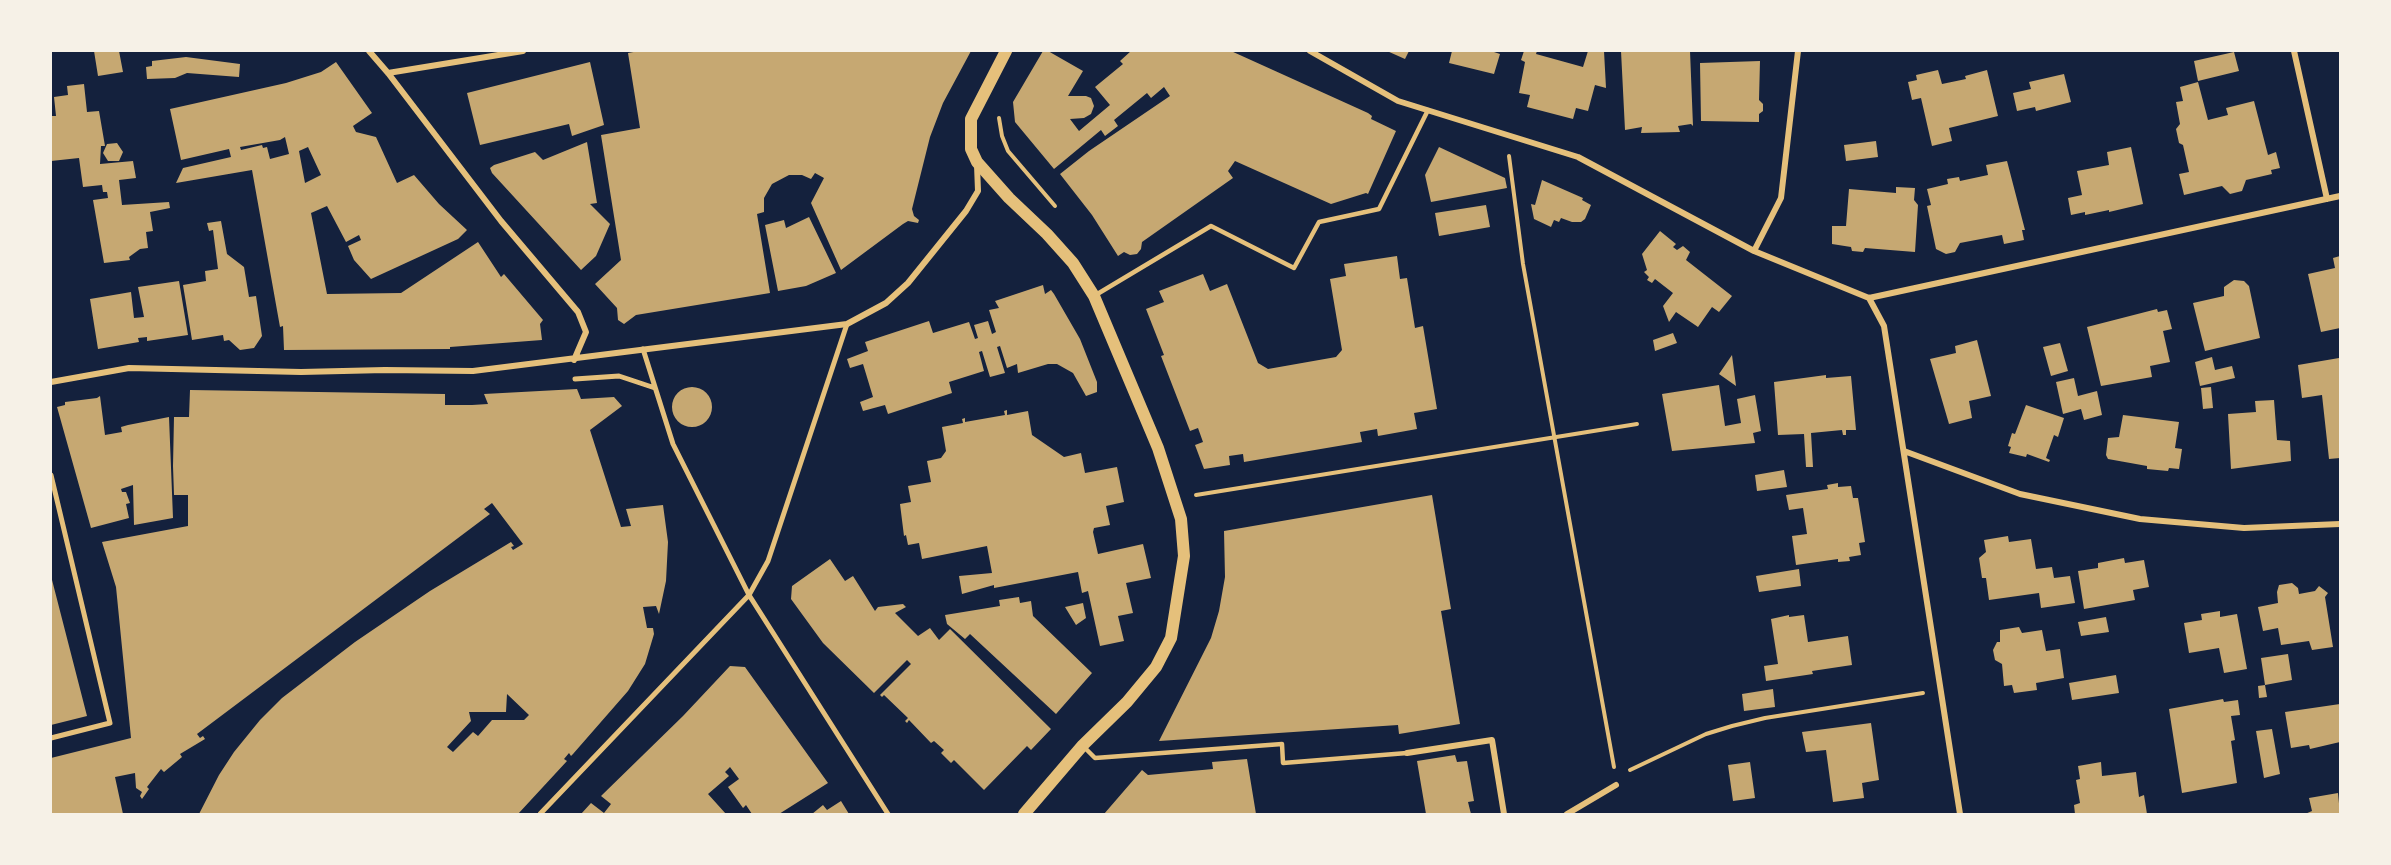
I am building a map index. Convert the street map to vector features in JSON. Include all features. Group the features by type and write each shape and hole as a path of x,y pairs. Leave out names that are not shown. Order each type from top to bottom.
{"main road":[{"path":"1006,51 971,118 970,140 977,162 1073,263 1094,296 1158,448 1181,519 1184,556 1171,638 1156,667 1127,702 1083,746 1024,814"}],"street":[{"path":"369,51 388,72 501,221 578,312 586,332 574,360"},
{"path":"388,72 523,51"},
{"path":"1310,51 1398,101 1578,158 1754,251 1869,298 2340,196"},
{"path":"1754,251 1781,198 1798,51"},
{"path":"2294,51 2327,199"},
{"path":"51,382 129,368 301,372 473,371 847,324 886,303 908,283 930,256 978,192 977,162"},
{"path":"1869,298 1884,326 1960,814"},
{"path":"540,814 749,595 768,561 847,324"},
{"path":"643,349 673,444 749,595 888,814"},
{"path":"575,379 619,376 655,388"},
{"path":"1904,451 2020,494 2140,519 2244,528 2340,524"},
{"path":"51,476 110,723 51,738"},
{"path":"1407,753 1492,740 1503,814"},
{"path":"1567,814 1616,784"}],"lane":[{"path":"1094,296 1212,226 1294,268 1319,222 1379,209 1428,110"},
{"path":"1083,746 1095,758 1282,744 1283,763 1407,753"}],"path":[{"path":"999,112 1002,136 1008,151 1028,175"},
{"path":"1506,135 1523,264 1616,776"},
{"path":"1192,496 1637,424"},
{"path":"1626,772 1706,734 1743,723 1942,692"}],"building":[{"path":"94,51 119,51 123,72 98,76"},
{"path":"639,51 971,51 943,103 930,137 912,209 914,216 919,220 918,223 908,221 903,224 841,270 811,203 824,178 815,173 811,179 802,175 789,175 772,184 764,198 764,212 757,214 770,293 636,315 624,324 618,320 617,308 595,284 621,260 601,135 640,128 628,53"},
{"path":"1043,51 1048,51 1083,71 1068,96 1086,96 1091,98 1094,106 1091,114 1084,118 1070,119 1079,131 1110,105 1095,87 1123,64 1120,61 1131,51 1231,51 1368,113 1372,116 1371,119 1396,131 1368,194 1331,204 1235,161 1228,171 1233,178 1142,242 1137,254 1130,255 1124,252 1118,256 1092,215 1060,174 1089,151 1170,96 1164,87 1151,98 1147,93 1114,120 1118,126 1105,136 1101,130 1054,169 1015,122 1013,102"},
{"path":"1387,51 1409,51 1405,59"},
{"path":"1452,51 1491,51 1500,54 1494,74 1449,63"},
{"path":"1524,51 1537,51 1536,54 1583,67 1588,51 1604,51 1606,88 1595,85 1588,111 1576,108 1573,119 1527,107 1530,95 1519,93 1525,62 1521,60"},
{"path":"1621,51 1690,51 1693,126 1691,124 1678,126 1680,132 1641,133 1642,127 1625,130"},
{"path":"2234,52 2239,71 2198,81 2194,61"},
{"path":"186,57 240,64 239,77 187,73 175,78 147,79 146,67 152,66 152,61"},
{"path":"1760,61 1759,100 1763,104 1763,111 1759,114 1759,122 1701,121 1700,63"},
{"path":"336,62 372,113 353,126 356,132 376,137 397,183 414,175 439,204 467,230 458,239 371,279 354,260 348,246 361,240 359,235 346,242 327,206 311,213 327,294 401,293 478,242 501,277 504,274 543,320 540,324 542,340 450,347 450,349 284,350 283,326 280,327 252,170 176,183 183,168 231,157 229,149 181,160 170,109 286,83 321,72","holes":["285,137 289,154 270,159 267,147 263,148 262,145 241,150 240,147 280,140","308,147 321,175 305,183 299,151"]},
{"path":"590,62 604,125 572,136 569,124 480,145 467,93"},
{"path":"1938,70 1942,84 1966,79 1965,76 1987,70 1998,116 1949,128 1952,141 1932,146 1921,98 1912,100 1908,82 1917,80 1916,75"},
{"path":"2064,74 2071,102 2036,111 2035,107 2017,111 2013,93 2031,89 2029,82"},
{"path":"2198,82 2208,120 2228,115 2226,108 2254,101 2268,155 2276,152 2280,168 2271,170 2272,174 2246,180 2242,191 2230,194 2222,186 2184,195 2179,174 2189,172 2183,145 2179,143 2176,129 2180,124 2176,102 2183,101 2180,87"},
{"path":"84,84 87,112 99,111 105,146 101,146 100,164 133,161 136,178 119,180 122,205 169,202 170,208 150,212 153,231 146,232 148,248 140,249 129,257 130,260 104,263 93,200 108,198 107,192 103,192 102,185 83,187 79,158 51,161 51,116 56,116 54,97 68,95 67,86"},
{"path":"1876,141 1878,157 1846,161 1844,145"},
{"path":"587,142 597,203 590,204 610,224 596,256 581,270 492,173 490,168 535,152 543,160"},
{"path":"117,143 123,152 119,161 108,161 103,153 107,144"},
{"path":"1439,147 1505,178 1507,188 1431,202 1425,175"},
{"path":"2131,147 2143,204 2109,212 2109,210 2085,215 2085,212 2071,215 2068,198 2082,195 2077,171 2109,165 2107,152"},
{"path":"2007,161 2025,230 2022,230 2024,240 2004,244 2002,235 1960,243 1955,252 1946,254 1936,249 1927,206 1931,205 1927,189 1948,184 1947,179 1959,177 1960,181 1988,175 1986,165"},
{"path":"1542,180 1583,198 1582,200 1591,205 1585,219 1581,222 1572,222 1561,218 1559,222 1554,220 1551,227 1534,219 1531,204 1535,205"},
{"path":"1896,187 1915,188 1914,200 1918,205 1915,252 1865,248 1863,252 1852,251 1851,247 1832,244 1832,226 1846,226 1849,189 1896,193"},
{"path":"1486,205 1490,227 1439,236 1435,213"},
{"path":"809,217 836,273 806,286 778,291 765,225 784,220 786,228"},
{"path":"221,221 227,254 244,267 249,297 256,296 262,336 254,348 240,350 229,340 224,341 223,335 192,340 183,285 206,281 205,271 218,269 213,230 209,231 207,223"},
{"path":"1660,231 1676,244 1673,247 1677,250 1683,246 1690,252 1686,260 1732,296 1719,312 1712,307 1698,327 1676,312 1669,322 1663,306 1673,293 1655,279 1652,283 1647,280 1649,277 1644,272 1647,270 1642,254"},
{"path":"1397,256 1400,279 1407,278 1415,328 1423,326 1437,409 1414,413 1417,429 1378,436 1377,429 1360,432 1362,442 1244,462 1243,454 1229,456 1230,465 1204,469 1195,445 1203,442 1198,428 1190,431 1161,356 1164,355 1146,309 1164,302 1159,291 1203,274 1210,291 1227,284 1258,363 1268,369 1336,357 1342,350 1330,279 1346,276 1344,264"},
{"path":"2340,256 2340,328 2321,332 2308,274 2335,268 2333,258"},
{"path":"2234,280 2244,281 2249,286 2260,338 2205,351 2193,303 2224,296 2224,287"},
{"path":"179,281 188,335 147,341 147,337 138,338 139,342 98,349 90,299 131,292 134,318 144,317 138,287"},
{"path":"1043,285 1045,294 1051,290 1054,294 1080,339 1097,382 1097,392 1086,396 1073,373 1057,364 1048,364 1018,373 1017,364 1007,368 1000,346 997,347 1005,373 990,377 982,351 979,352 984,371 949,382 952,393 888,414 885,405 863,411 860,402 873,397 863,364 850,368 847,359 868,351 865,342 929,321 933,333 969,322 975,339 978,338 974,325 988,321 992,334 996,332 989,310 999,308 995,301"},
{"path":"2157,309 2158,312 2167,310 2172,329 2163,331 2170,362 2150,366 2152,377 2101,386 2087,327"},
{"path":"1673,333 1677,343 1655,351 1653,340"},
{"path":"1977,340 1991,396 1969,401 1972,418 1949,424 1930,359 1956,353 1955,346"},
{"path":"2060,343 2068,371 2051,376 2043,347"},
{"path":"1732,355 1736,386 1719,374"},
{"path":"2212,357 2215,370 2232,366 2235,378 2200,386 2195,362"},
{"path":"2339,358 2340,458 2329,459 2322,395 2302,398 2298,365"},
{"path":"1826,375 1826,378 1851,376 1856,430 1846,430 1846,435 1843,435 1842,430 1811,433 1813,467 1806,467 1804,434 1778,435 1774,382"},
{"path":"2074,378 2078,396 2097,391 2102,415 2084,420 2081,409 2063,414 2056,382"},
{"path":"1719,385 1725,426 1741,423 1737,399 1755,395 1761,431 1753,433 1755,443 1672,451 1662,394"},
{"path":"692,387 706,393 712,407 706,421 692,427 678,421 672,407 678,393"},
{"path":"2211,387 2213,408 2203,409 2201,388"},
{"path":"577,389 581,399 614,397 622,406 590,430 621,527 631,526 626,509 663,505 668,542 666,581 659,614 656,606 643,607 647,628 653,628 654,634 645,664 628,691 571,756 569,753 564,759 567,761 518,814 199,814 234,752 260,720 282,698 355,642 430,591 511,542 514,546 511,547 513,550 523,544 492,503 484,509 490,514 197,734 200,738 203,736 205,739 180,754 182,757 164,772 161,769 147,787 149,789 142,799 140,796 142,792 136,788 135,773 115,777 123,814 51,814 51,758 131,738 116,587 102,542 188,526 188,495 174,495 173,466 174,417 189,417 190,390 445,394 445,405 488,404 484,394","holes":["507,694 529,715 524,720 492,720 478,736 473,732 453,752 447,747 471,721 469,712 506,712"]},
{"path":"100,396 105,435 122,432 121,427 128,425 169,417 173,518 134,525 133,485 121,489 122,492 126,492 130,503 126,504 129,518 91,528 57,407 65,405 65,402"},
{"path":"2274,400 2277,440 2290,441 2291,461 2231,469 2228,414 2256,412 2255,401"},
{"path":"2026,405 2064,418 2058,437 2054,435 2046,458 2050,460 2049,462 2027,454 2026,457 2009,453 2011,447 2008,446 2012,433 2015,434"},
{"path":"1007,410 1007,415 1028,411 1032,435 1064,457 1081,453 1085,473 1117,467 1124,502 1106,506 1110,525 1094,528 1098,554 1143,544 1151,578 1126,583 1133,613 1118,616 1124,641 1100,646 1088,591 1082,593 1078,572 994,588 994,585 962,594 959,576 992,573 987,546 922,559 919,543 908,545 906,535 904,536 900,504 911,502 908,486 931,482 927,461 941,458 946,451 942,427 963,423 962,419 965,418 965,422 1005,415 1004,411"},
{"path":"2123,415 2179,422 2175,448 2182,449 2179,469 2169,468 2168,471 2147,469 2147,466 2108,459 2106,455 2108,438 2119,437"},
{"path":"1784,470 1787,487 1757,491 1755,475"},
{"path":"1838,483 1838,487 1851,486 1853,498 1858,498 1865,542 1859,543 1861,555 1849,557 1850,561 1838,562 1838,559 1796,565 1792,536 1807,534 1803,508 1789,510 1786,495 1828,489 1827,485"},
{"path":"1432,495 1451,609 1441,611 1460,724 1399,734 1398,725 1159,741 1211,638 1225,577 1224,531"},
{"path":"2008,536 2009,542 2031,539 2036,569 2052,567 2054,578 2070,576 2075,603 2041,608 2039,593 1989,600 1986,578 1982,578 1979,558 1986,552 1984,540"},
{"path":"2124,558 2125,563 2144,560 2149,587 2133,590 2135,600 2084,609 2078,571 2098,568 2098,563"},
{"path":"830,559 845,581 853,576 875,611 878,607 903,604 906,607 895,613 918,636 930,628 939,640 950,629 1051,729 1031,750 1027,746 984,790 954,760 951,763 941,753 944,750 934,741 931,743 909,720 907,723 905,721 908,718 884,695 882,697 880,695 911,664 907,660 874,693 823,643 791,599 792,586"},
{"path":"1799,569 1801,586 1759,592 1756,576"},
{"path":"51,576 87,716 51,725"},
{"path":"2292,583 2298,588 2299,594 2315,591 2319,586 2328,593 2325,597 2333,647 2312,650 2309,641 2281,645 2278,628 2263,631 2258,607 2278,603 2279,585"},
{"path":"1019,597 1020,603 1031,601 1033,616 1092,673 1056,714 970,634 965,639 947,624 945,615 1000,606 999,600"},
{"path":"1083,603 1086,618 1076,625 1065,607"},
{"path":"2220,611 2220,617 2237,614 2247,669 2224,673 2219,648 2189,653 2184,623 2202,620 2201,614"},
{"path":"1789,615 1789,617 1804,615 1808,642 1848,636 1852,665 1766,681 1764,666 1778,664 1771,619"},
{"path":"2106,617 2109,632 2081,636 2078,622"},
{"path":"2019,627 2022,633 2042,630 2046,651 2060,649 2064,678 2036,683 2037,690 2014,693 2012,685 2004,686 2002,664 1995,660 1993,650 1997,642 2000,642 2000,630"},
{"path":"2288,654 2292,680 2265,685 2261,658"},
{"path":"730,666 745,667 828,783 779,814 752,814 746,805 743,808 728,787 739,779 730,767 725,772 729,776 708,794 726,814 581,814 591,803 604,813 611,804 601,796 683,716"},
{"path":"2116,675 2119,693 2072,700 2069,683"},
{"path":"2265,685 2267,697 2259,698 2258,686"},
{"path":"1773,689 1775,707 1744,711 1742,694"},
{"path":"2223,699 2224,702 2238,700 2240,715 2231,716 2235,740 2231,741 2237,783 2182,793 2169,709"},
{"path":"2340,704 2340,742 2310,749 2309,745 2291,748 2285,712"},
{"path":"1871,723 1879,780 1862,783 1864,798 1833,802 1826,750 1806,752 1802,732"},
{"path":"2272,729 2280,774 2264,778 2256,731"},
{"path":"1455,755 1457,762 1467,761 1474,801 1468,802 1471,814 1426,814 1417,761"},
{"path":"1247,759 1256,814 1104,814 1142,770 1148,775 1213,769 1212,762"},
{"path":"1750,762 1755,798 1733,801 1728,765"},
{"path":"2101,762 2102,776 2136,772 2139,797 2144,795 2147,814 2075,814 2074,805 2080,803 2076,780 2080,779 2078,766"},
{"path":"2338,793 2340,814 2305,814 2312,811 2309,798"},
{"path":"841,801 849,814 812,814 823,805 827,810"}]}
